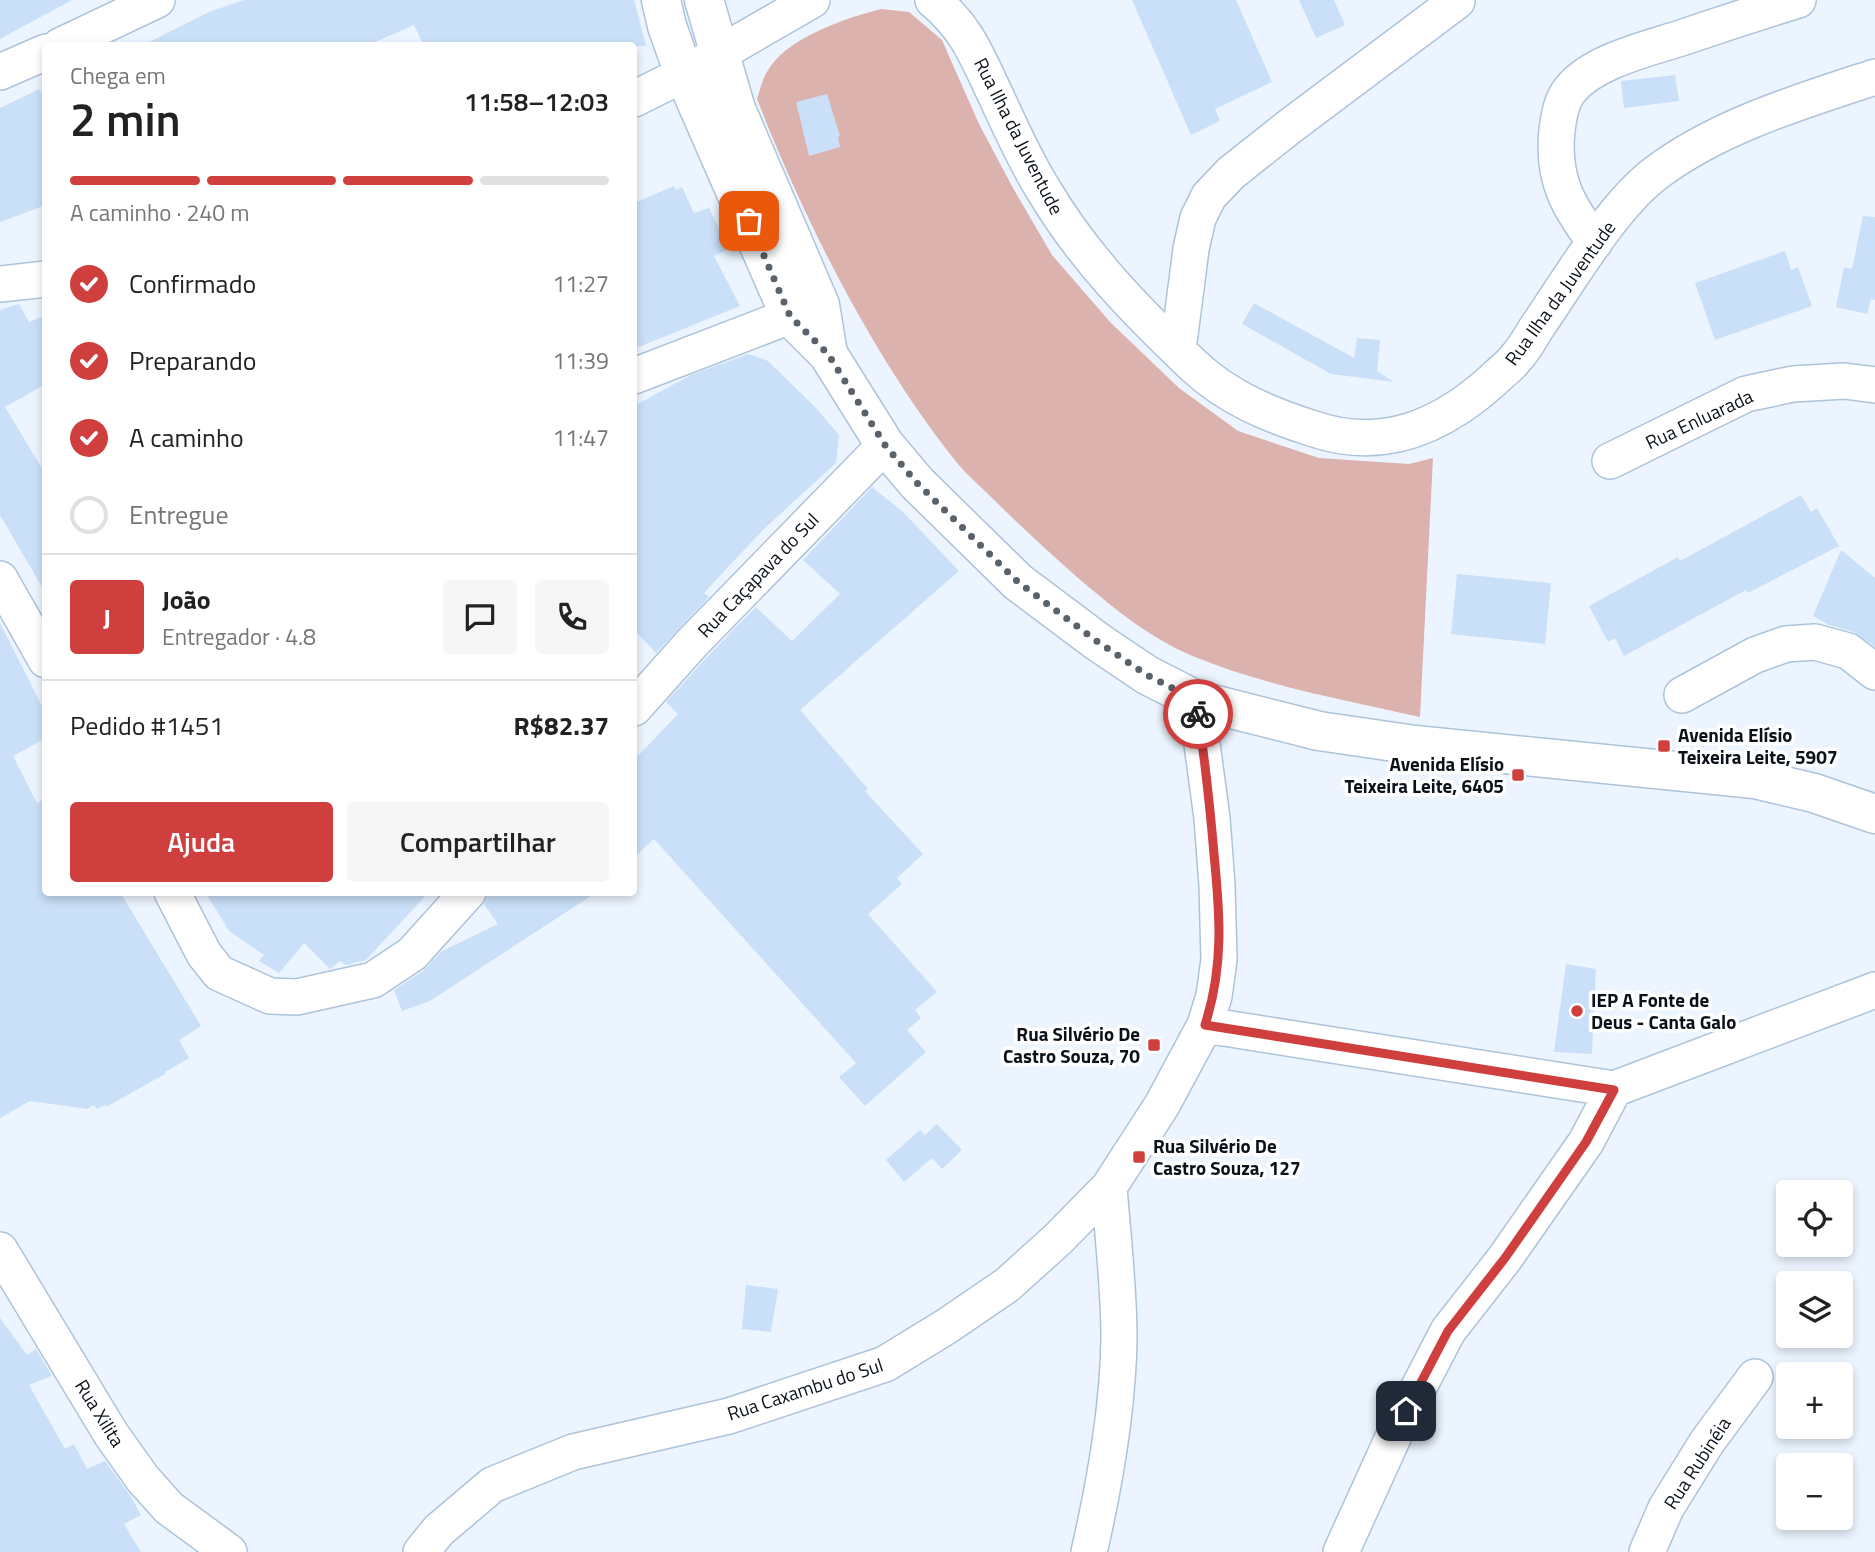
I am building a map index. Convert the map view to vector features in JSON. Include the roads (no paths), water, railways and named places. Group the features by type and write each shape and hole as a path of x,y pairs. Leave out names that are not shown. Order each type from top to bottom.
{"main road":[{"path":"661,0 684,74 828,354 885,445 917,483 1018,582 1147,675 1196,700 1319,731 1415,746 1755,779 1814,793 1875,814"},
{"path":"704,0 718,55 805,311"}],"street":[{"path":"68,42 157,0"},
{"path":"637,98 684,74 812,0"},
{"name":"Rua Ilha da Juventude","path":"933,0 952,15 973,46 1042,187 1070,232 1110,282 1178,349 1228,393 1260,410 1331,435 1379,438 1412,431 1447,416 1480,392 1515,360 1595,242 1627,201 1655,174 1700,147 1754,120 1875,77"},
{"path":"1595,242 1574,214 1556,167 1559,112 1570,90 1591,72 1624,57 1798,0"},
{"path":"1178,349 1193,239 1198,218 1209,196 1231,173 1270,142 1457,1"},
{"path":"0,72 42,54"},
{"path":"0,284 42,279"},
{"path":"637,375 805,311"},
{"name":"Rua Enluarada","path":"1610,461 1746,394 1793,384 1875,384"},
{"name":"Rua Caçapava do Sul","path":"637,705 692,643 885,445"},
{"path":"0,579 42,653"},
{"path":"1682,695 1755,655 1786,644 1815,642 1848,651 1875,672"},
{"name":"Rua Caxambu do Sul","path":"421,1552 439,1530 492,1485 573,1452 729,1416 884,1364 1007,1285 1058,1239 1109,1187 1162,1105 1205,1025 1214,996 1219,960 1219,927 1212,818 1196,700"},
{"path":"174,896 204,954 219,973 270,996 296,997 373,979 412,954 464,896"},
{"path":"1205,1025 1614,1090 1875,990"},
{"path":"1341,1552 1396,1431 1448,1331 1505,1258 1586,1142 1614,1090"},
{"path":"1088,1552 1097,1519 1112,1421 1119,1340 1109,1187"},
{"name":"Rua Xilita","path":"0,1250 111,1434 143,1479 169,1508 229,1552"},
{"name":"Rua Rubinéia","path":"1647,1552 1666,1508 1707,1442 1755,1377"}],"place":[{"name":"Avenida Elísio Teixeira Leite, 5907","path":"1664,746"},
{"name":"Avenida Elísio Teixeira Leite, 6405","path":"1518,775"},
{"name":"IEP A Fonte de Deus - Canta Galo","path":"1577,1011"},
{"name":"Rua Silvério De Castro Souza, 70","path":"1154,1045"},
{"name":"Rua Silvério De Castro Souza, 127","path":"1139,1157"}]}
